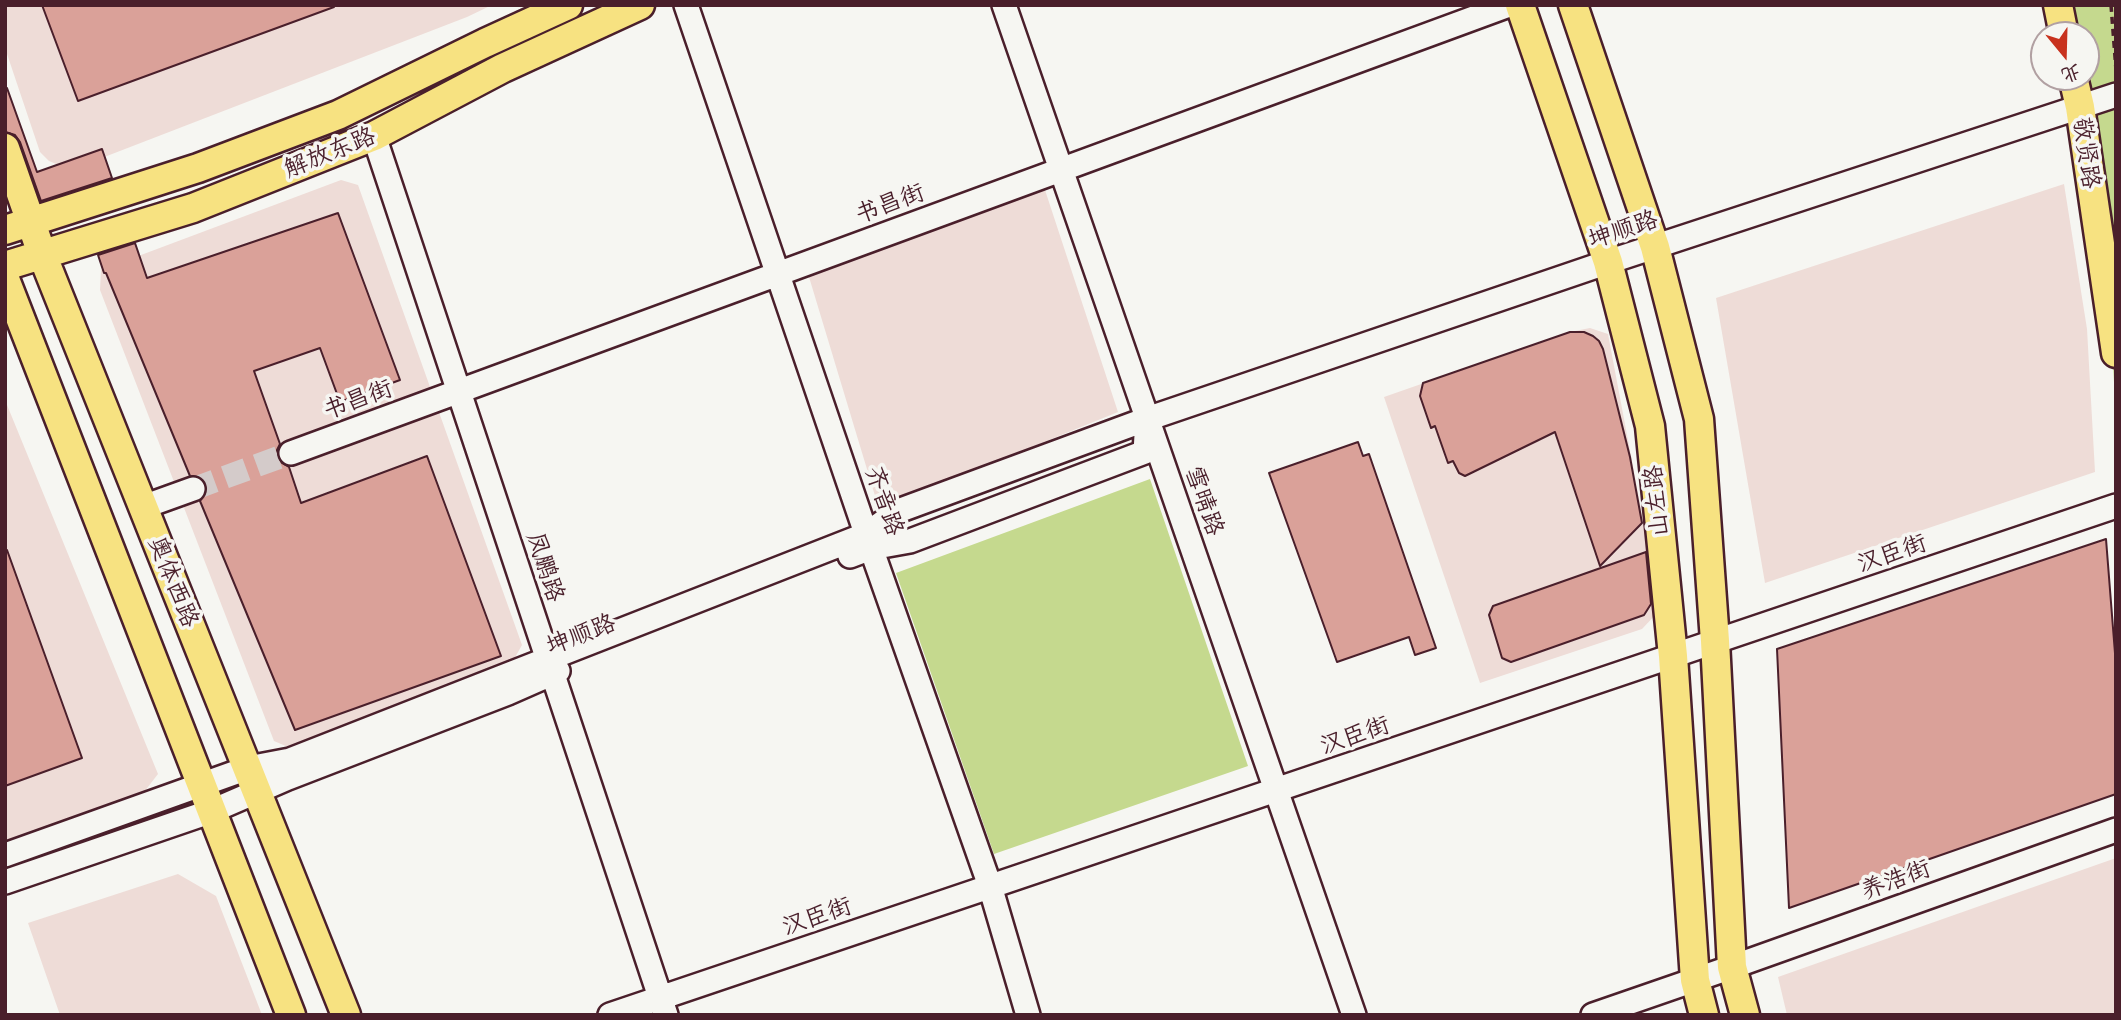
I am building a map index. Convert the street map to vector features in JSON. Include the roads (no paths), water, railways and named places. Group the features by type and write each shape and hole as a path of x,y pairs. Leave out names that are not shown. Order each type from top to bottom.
{"main road":[{"name":"解放东路","path":"18,226 198,168 338,115 568,5"},
{"name":"解放东路","path":"5,266 193,208 374,136 503,68 640,5"},
{"name":"山左路","path":"1520,5 1608,262 1650,426 1673,656 1695,980 1704,1015"},
{"name":"山左路","path":"1573,5 1655,247 1699,419 1715,641 1732,967 1745,1015"},
{"name":"敬贤路","path":"2076,91 2116,353"},
{"name":"奥体西路","path":"5,148 18,226 42,254 346,1015"},
{"name":"奥体西路","path":"5,279 291,1015"}],"street":[{"name":"齐音路","path":"686,5 990,887 1028,1015"},
{"name":"雪晴路","path":"1004,5 1354,1015"},
{"name":"书昌街","path":"291,453 1509,5"},
{"name":"坤顺路","path":"869,541 898,511 1147,419 1608,262 2116,95"},
{"name":"凤鹏路","path":"374,136 663,1006"},
{"name":"坤顺路","path":"5,882 253,779 508,694 550,666 869,541 910,541 1146,452 1147,419"},
{"path":"143,507 193,489"},
{"name":"汉臣街","path":"610,1015 663,1006 990,887 2116,506"},
{"name":"坤顺路","path":"5,855 207,798"},
{"name":"养浩街","path":"1593,1015 2116,830"}],"tunnel":[{"path":"193,489 291,453"}]}
